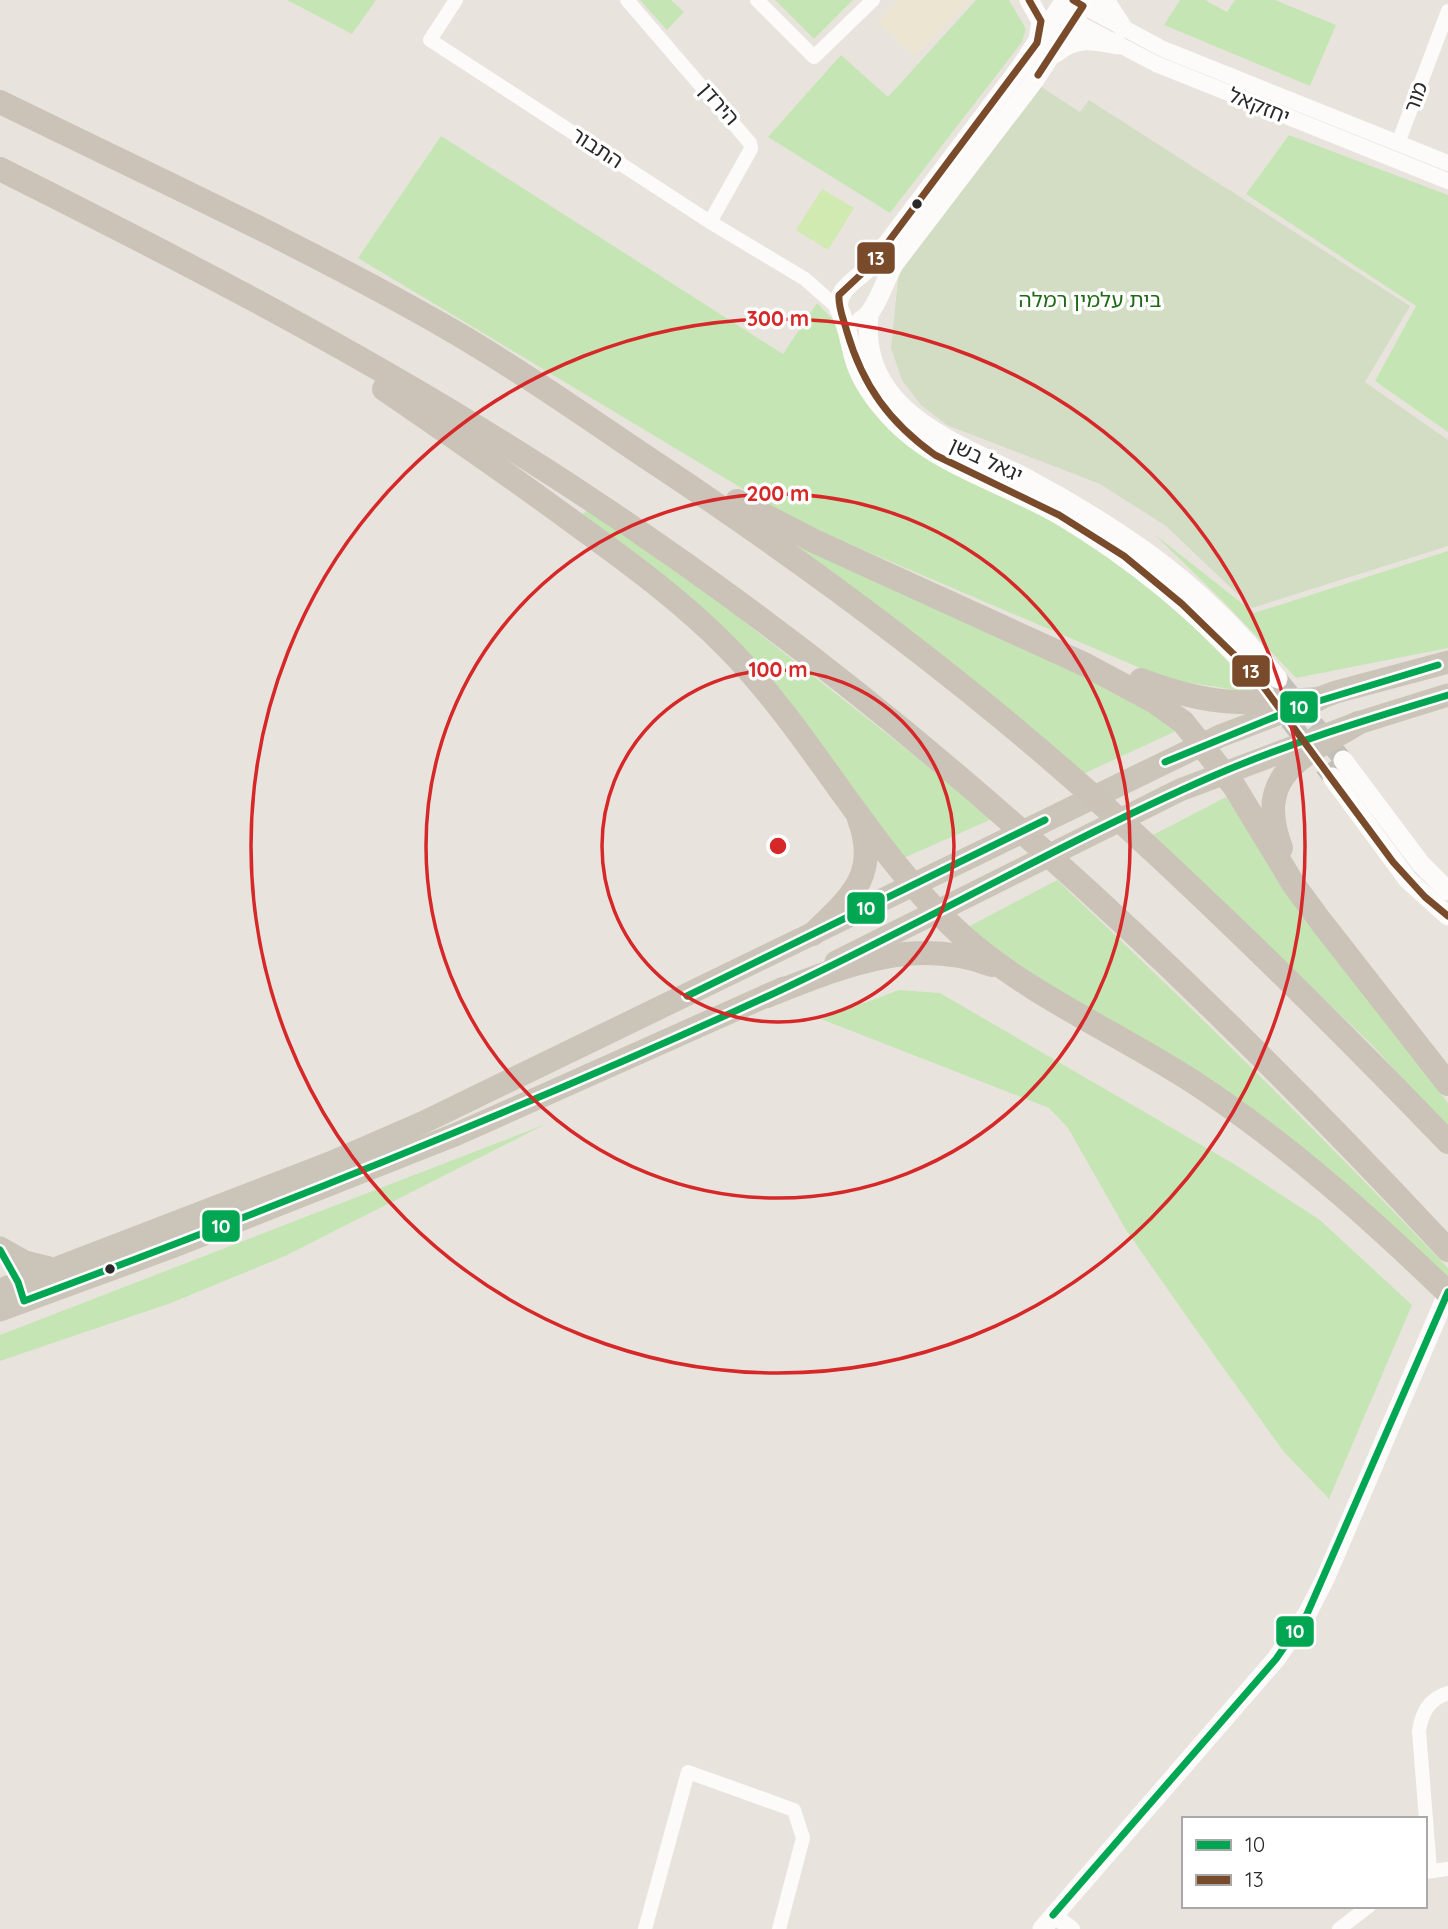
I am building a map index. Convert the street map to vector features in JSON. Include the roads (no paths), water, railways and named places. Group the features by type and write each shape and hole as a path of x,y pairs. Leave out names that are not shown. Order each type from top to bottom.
{"highway":[{"path":"0,102 286,242 499,359 740,503 814,541 993,622 1155,702 1183,722 1197,747 1294,885 1448,1084"},
{"path":"0,169 226,284 467,420 593,500 732,599 939,760 1005,816 1186,984 1352,1147 1448,1250"},
{"path":"226,284 468,447 660,589 743,665 913,884 981,951 1035,987 1196,1083 1272,1136 1350,1201 1448,1293"},
{"path":"499,359 728,510 836,589 1020,734 1125,825 1248,941 1448,1142"},
{"path":"993,622 1189,697 1248,703 1318,699"},
{"path":"0,1310 14,1291 57,1270 422,1123 1197,747 1318,699 1448,662"},
{"path":"14,1291 169,1248 457,1134 768,996 1217,775 1358,723 1448,695"},
{"path":"1294,885 1275,831 1271,805 1276,787 1295,762 1358,723"},
{"path":"813,934 854,892 861,880 866,850 856,811 819,762"},
{"path":"768,996 851,963 934,952 976,959 1035,987"},
{"path":"0,1249 25,1262 57,1270"}],"main road":[{"path":"1029,0 1041,22 1044,51"},
{"path":"1040,0 1073,6 1044,51 895,263 872,310 859,321 840,312 838,300 848,287 870,265 1044,51 1075,41 1121,36 1105,0"},
{"path":"848,287 867,289 872,310"},
{"name":"יגאל בשן","path":"872,310 868,338 876,368 911,415 944,440 1068,500 1134,542 1194,591 1254,648 1278,679"},
{"name":"יגאל בשן","path":"840,312 860,375 884,411 900,427 935,455 1059,515 1124,556 1182,604 1254,674"},
{"path":"1343,760 1421,864 1448,891"},
{"path":"1332,777 1408,880 1448,916"},
{"path":"1047,1922 1276,1659 1307,1614 1331,1567 1448,1293"}],"street":[{"name":"התבור","path":"456,0 430,40 710,222 805,279 818,284 848,287"},
{"name":"הירדן","path":"627,0 750,143 751,149 710,222"},
{"path":"757,0 814,57 873,0"},
{"path":"1439,0 1448,4"},
{"name":"יחזקאל","path":"1073,6 1183,75 1448,181"},
{"name":"מור","path":"1398,143 1448,11"},
{"name":"יחזקאל","path":"1121,36 1182,57 1448,163"},
{"name":"התבור","path":"805,279 840,312"},
{"path":"0,1249 14,1291"},
{"path":"1425,1817 1419,1731 1425,1709 1434,1698 1448,1693"},
{"path":"645,1929 688,1772 794,1810 803,1838 779,1929"},
{"path":"1428,1871 1448,1869"},
{"path":"1339,1929 1366,1908"},
{"path":"1047,1922 1072,1929"}],"tunnel":[{"path":"1254,674 1332,777"},
{"path":"1278,679 1343,760"}],"park label":[{"name":"בית עלמין רמלה","path":"1090,300"}]}
